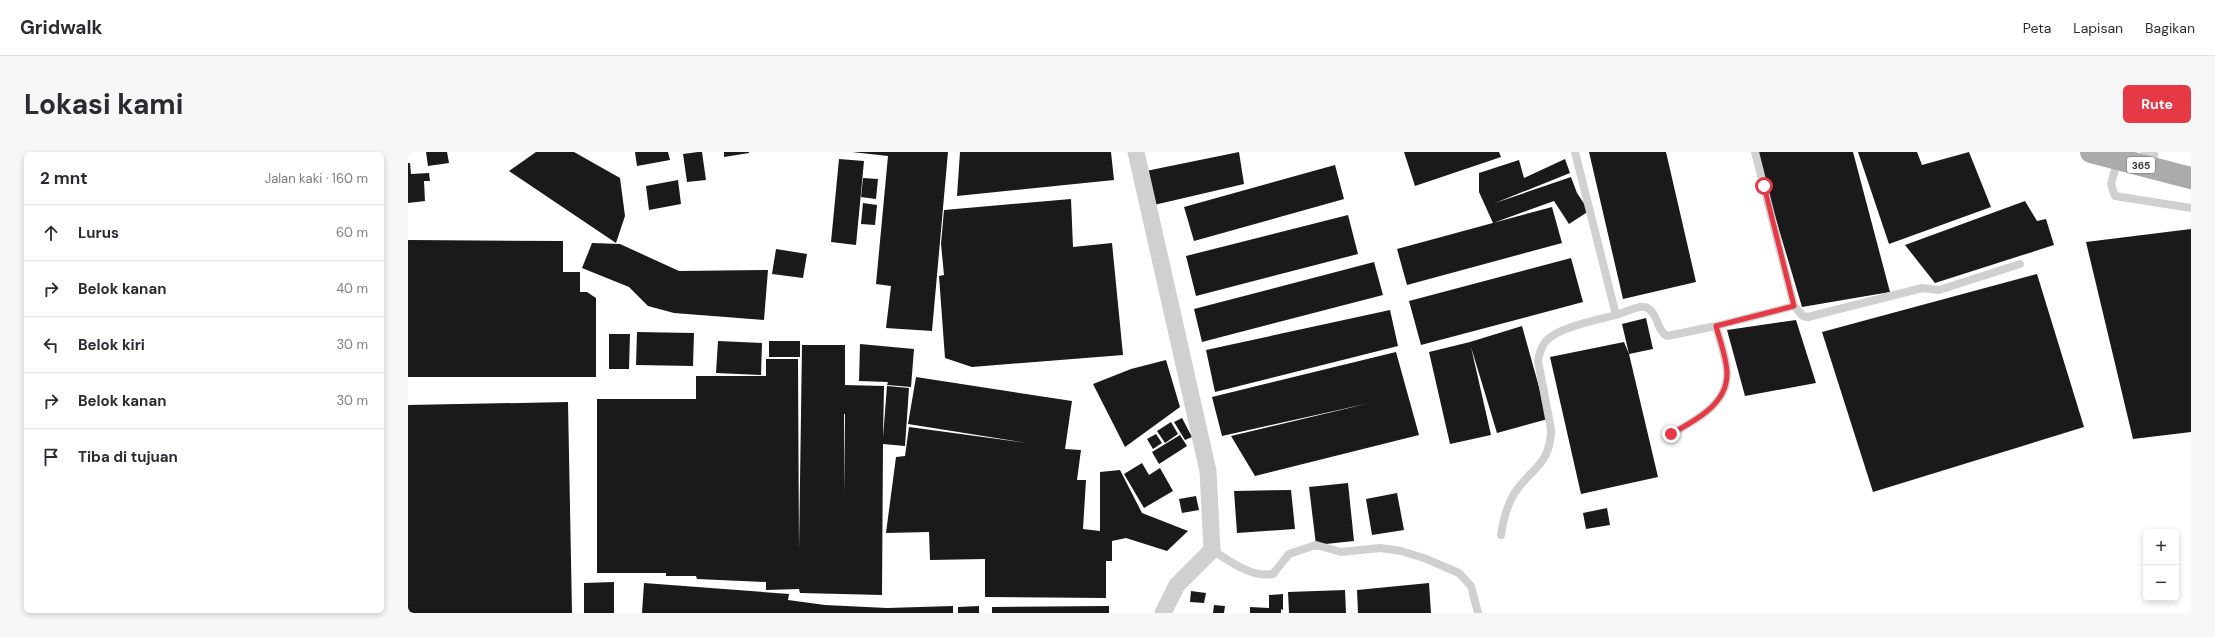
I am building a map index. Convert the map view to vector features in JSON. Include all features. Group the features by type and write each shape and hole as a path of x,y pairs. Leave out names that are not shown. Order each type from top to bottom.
{"main road":[{"name":"365","path":"2091,152 2118,159 2150,160 2191,178"}],"street":[{"path":"1136,152 1208,471 1212,550 1177,585 1163,613"}],"lane":[{"path":"1575,152 1616,315"},
{"path":"1755,152 1794,306 1799,314 1808,317 1922,288 1939,290 2020,264"},
{"path":"2118,159 2111,184 2116,196 2191,208"},
{"path":"1501,535 1509,502 1514,493 1541,464 1551,440 1551,429 1538,361 1540,351 1545,342 1555,334 1641,307 1651,308 1661,331 1667,336 1716,326 1794,306"},
{"path":"1671,434 1709,410 1722,396 1727,374 1716,326"},
{"path":"1212,550 1245,569 1266,575 1273,574 1289,554 1316,545 1341,552 1380,548 1400,551 1424,558 1459,573 1471,586 1478,613"}],"building":[{"path":"426,152 447,152 449,163 428,166"},
{"path":"536,152 574,152 620,178 625,216 616,243 509,171"},
{"path":"635,152 668,152 670,160 637,166"},
{"path":"702,152 706,180 687,182 683,154"},
{"path":"724,152 749,152 749,153 724,157"},
{"path":"852,152 948,152 932,331 886,328 891,286 876,284 888,156"},
{"path":"960,152 1111,152 1114,180 957,196"},
{"path":"1239,152 1244,184 1154,205 1141,172"},
{"path":"1404,152 1499,152 1501,157 1415,186"},
{"path":"1589,152 1666,152 1696,282 1623,299"},
{"path":"1756,152 1853,152 1890,292 1802,307"},
{"path":"1858,152 1917,152 1922,165 1969,152 1991,207 1889,244"},
{"path":"839,159 864,161 856,245 831,242"},
{"path":"1565,159 1570,173 1495,203 1571,177 1577,193 1589,211 1569,224 1554,201 1493,223 1479,192 1479,173 1519,160 1524,178"},
{"path":"408,163 410,163 411,174 429,173 430,181 424,181 425,201 408,203"},
{"path":"1335,165 1344,199 1194,241 1184,207"},
{"path":"863,178 878,179 876,199 861,197"},
{"path":"678,180 681,204 649,210 646,186"},
{"path":"1071,199 1073,247 1112,243 1123,355 972,367 945,358 939,276 944,275 941,244 944,210"},
{"path":"2025,201 2037,221 2046,219 2054,245 1935,283 1905,245"},
{"path":"863,203 877,205 875,225 861,224"},
{"path":"1552,207 1562,243 1407,285 1397,249"},
{"path":"1348,215 1358,254 1196,296 1186,256"},
{"path":"2191,229 2191,432 2133,439 2086,242"},
{"path":"408,240 563,241 563,272 580,272 580,292 587,292 596,298 596,377 408,377"},
{"path":"592,243 620,244 679,271 768,270 764,320 674,313 648,306 629,287 582,268"},
{"path":"776,249 807,254 803,278 772,274"},
{"path":"1571,258 1583,302 1421,345 1409,301"},
{"path":"1374,262 1383,295 1202,342 1194,309"},
{"path":"2037,274 2084,427 1873,492 1822,332"},
{"path":"1390,310 1398,346 1215,392 1206,350"},
{"path":"1646,318 1653,349 1629,354 1622,324"},
{"path":"1796,320 1816,383 1745,396 1727,330"},
{"path":"1522,326 1548,419 1497,433 1471,347 1491,435 1450,444 1429,352 1470,342"},
{"path":"637,332 694,333 693,366 636,365"},
{"path":"609,334 630,334 629,369 609,369"},
{"path":"718,341 762,343 761,375 716,373"},
{"path":"769,341 800,341 800,357 769,357"},
{"path":"1624,342 1629,354 1658,477 1581,494 1550,357"},
{"path":"860,344 914,349 911,387 887,385 888,382 859,381"},
{"path":"802,345 845,345 845,385 884,386 883,438 887,386 909,388 905,446 883,444 882,595 800,593 799,589 766,590 766,582 697,579 696,576 666,576 666,573 597,573 597,399 696,399 696,376 766,376 766,359 798,359 799,550","holes":["844,414 845,414 844,496"]},
{"path":"1396,352 1419,435 1255,476 1231,436 1370,403 1222,436 1212,397"},
{"path":"1166,360 1180,407 1125,447 1093,384 1131,369"},
{"path":"916,377 1072,401 1065,449 1081,450 1077,480 1086,480 1083,529 1100,531 1100,472 1120,470 1142,513 1188,531 1167,551 1126,538 1112,541 1112,561 1106,561 1106,598 985,597 985,559 930,560 929,532 886,533 896,457 905,456 909,427 1027,443 908,424"},
{"path":"568,402 572,613 408,613 408,405"},
{"path":"1182,418 1192,437 1185,440 1174,422"},
{"path":"1171,422 1178,434 1165,443 1157,431"},
{"path":"1156,434 1162,443 1153,449 1147,439"},
{"path":"1180,435 1187,446 1159,464 1152,452"},
{"path":"1142,463 1149,475 1160,468 1173,491 1144,508 1124,474"},
{"path":"1348,483 1354,541 1316,545 1309,487"},
{"path":"1291,490 1295,529 1237,533 1234,491"},
{"path":"1397,493 1404,530 1372,535 1366,499"},
{"path":"1196,496 1199,510 1182,513 1179,499"},
{"path":"1607,508 1610,525 1586,529 1583,513"},
{"path":"614,582 614,613 584,613 584,583"},
{"path":"644,583 789,594 788,600 825,605 887,608 953,606 953,613 642,613"},
{"path":"1429,583 1431,613 1358,613 1357,590"},
{"path":"1345,590 1346,613 1289,613 1288,592"},
{"path":"1191,591 1206,593 1204,603 1190,602"},
{"path":"1283,594 1283,610 1281,609 1281,613 1250,613 1250,607 1269,608 1269,595"},
{"path":"1214,605 1225,606 1224,613 1213,613"},
{"path":"979,606 979,613 958,613 958,607"},
{"path":"1109,606 1109,613 992,613 992,607"}],"route":[{"path":"1671,434 1709,410 1722,396 1727,374 1726,364 1716,326 1794,306 1764,186"}]}
